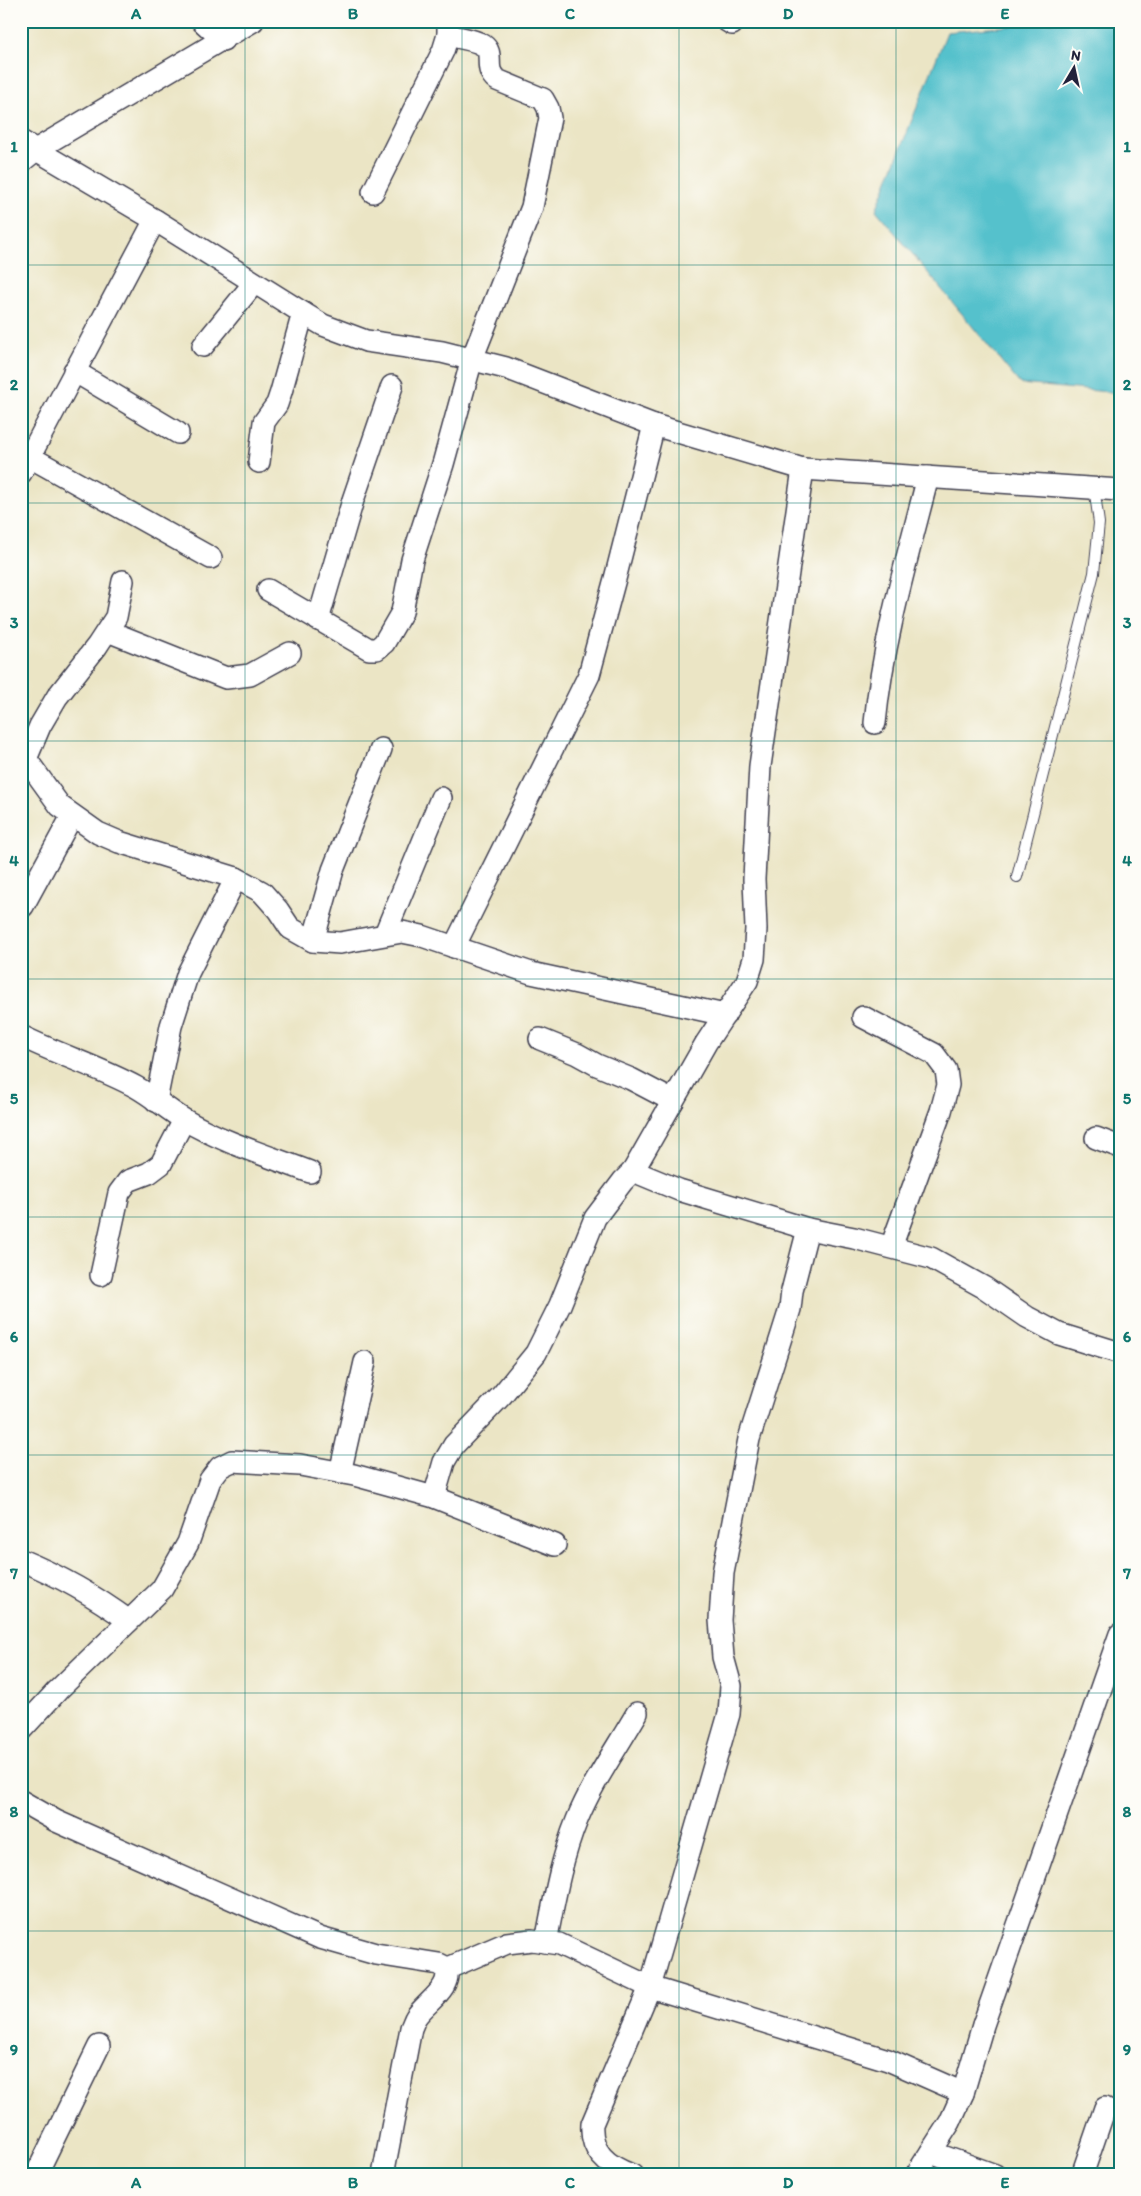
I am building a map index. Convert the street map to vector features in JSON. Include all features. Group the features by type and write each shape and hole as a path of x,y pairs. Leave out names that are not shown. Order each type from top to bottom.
{"street":[{"path":"202,21 223,40"},
{"path":"26,151 223,40 253,21"},
{"path":"268,590 369,649 377,649 384,643 394,628 402,612 414,553 444,464 472,359 532,206 550,118 548,108 543,99 497,80 491,75 488,49 448,28 443,51 373,192"},
{"path":"26,151 155,220 323,325 366,341 442,352 506,368 654,425 802,469 1120,490"},
{"path":"155,220 25,465 211,558"},
{"path":"203,346 254,283"},
{"path":"259,462 264,422 277,404 303,313"},
{"path":"74,371 178,433"},
{"path":"318,620 353,500 392,386"},
{"path":"454,947 589,675 654,425"},
{"path":"434,1497 444,1462 454,1445 502,1395 536,1353 560,1305 595,1218 622,1181 633,1171 725,1014 747,981 754,958 756,928 754,880 760,766 802,469"},
{"path":"875,723 878,684 885,647 928,477"},
{"path":"123,581 116,617 108,631 57,697 40,726 26,766 60,806 72,816 98,833 119,842 236,878 262,892 278,910 290,928 313,941 340,943 402,932 422,936 531,973 725,1014"},
{"path":"108,631 226,678 250,675 290,653"},
{"path":"313,941 334,870 382,749"},
{"path":"385,934 441,798"},
{"path":"23,906 72,816"},
{"path":"156,1101 171,1026 188,973 236,878"},
{"path":"863,1018 934,1054 946,1070 948,1085 941,1111 891,1247"},
{"path":"21,1036 53,1052 109,1074 138,1088 184,1120 310,1172"},
{"path":"540,1039 636,1081 673,1101"},
{"path":"100,1275 119,1193 128,1181 156,1170 184,1120"},
{"path":"1096,1138 1120,1147"},
{"path":"633,1171 679,1190 808,1229 891,1247 930,1258 985,1288 1026,1317 1059,1334 1120,1353"},
{"path":"632,2175 600,2156 594,2146 592,2124 650,1987 728,1714 731,1686 723,1657 720,1620 723,1573 749,1439 790,1309 792,1291 808,1229"},
{"path":"340,1473 365,1362"},
{"path":"21,1730 58,1690 162,1589 188,1542 210,1480 220,1467 232,1461 300,1466 340,1473 434,1497 555,1545"},
{"path":"21,1560 49,1571 77,1586 129,1621"},
{"path":"916,2175 950,2122 963,2093 983,2025 1120,1634"},
{"path":"546,1942 563,1863 577,1820 585,1801 637,1713"},
{"path":"21,1801 56,1821 320,1938 376,1954 439,1964 446,1969 447,1977 438,1993 417,2016 411,2028 383,2175"},
{"path":"446,1969 507,1943 532,1940 559,1944 650,1987 888,2060 963,2093"},
{"path":"36,2175 99,2046"},
{"path":"1082,2175 1105,2108"},
{"path":"931,2152 995,2175"}],"lane":[{"path":"1017,877 1094,573 1099,523 1094,487"}],"water":[{"path":"1063,21 1120,21 1120,393 1020,384 876,210 947,32"}]}
